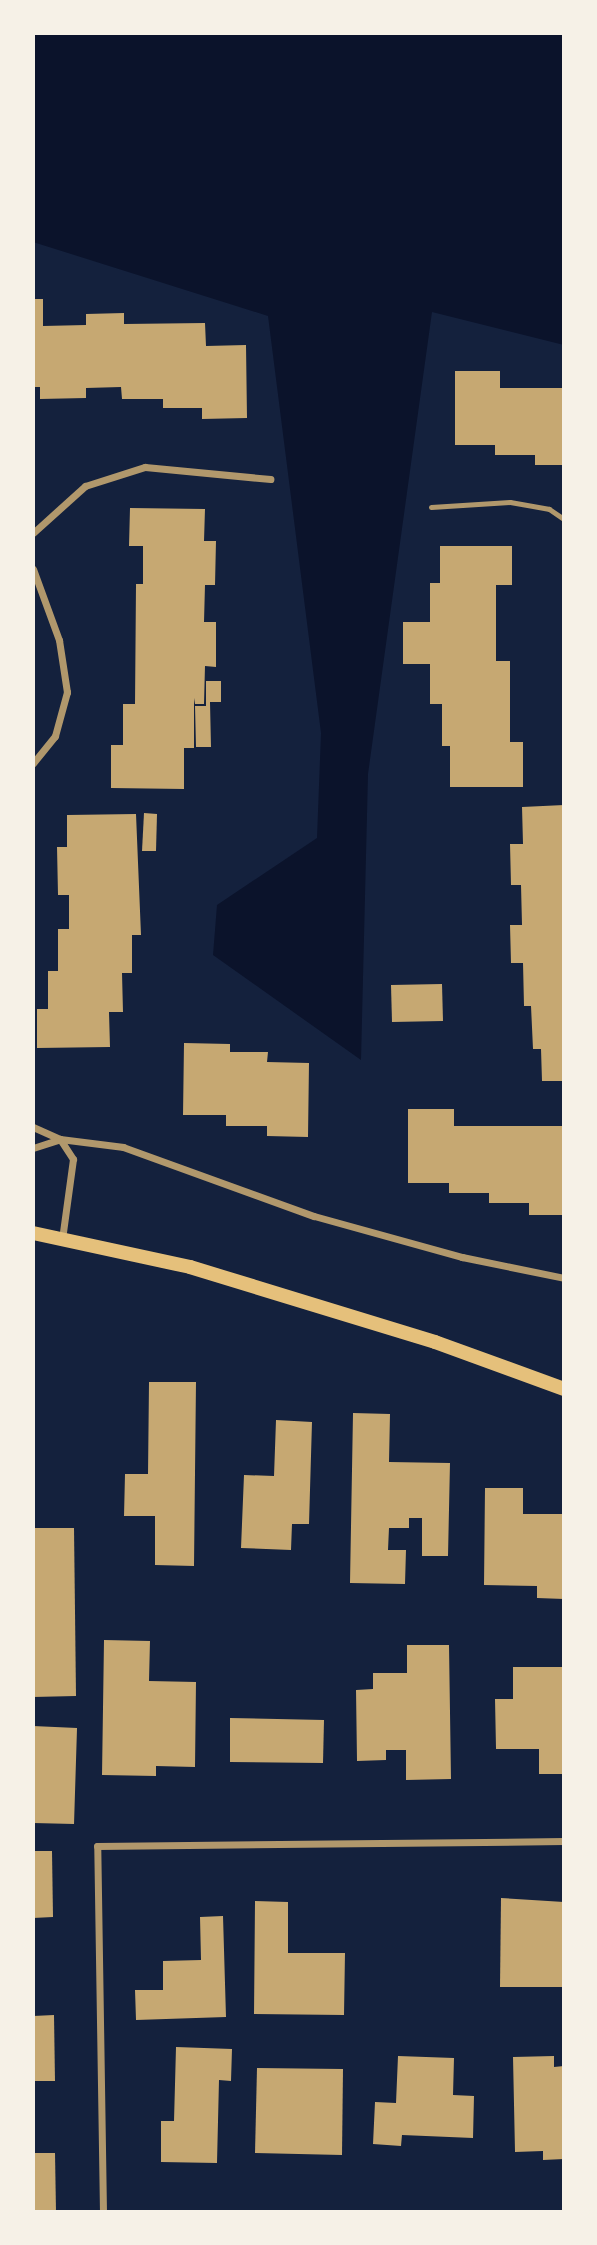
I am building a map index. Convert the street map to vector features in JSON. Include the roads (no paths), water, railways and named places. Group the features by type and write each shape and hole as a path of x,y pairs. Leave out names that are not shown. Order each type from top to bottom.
{"main road":[{"path":"33,1233 190,1267 435,1342 564,1389"}],"street":[{"path":"33,533 85,486 145,467 270,479"},
{"path":"33,569 59,640 67,692 55,736 33,763"},
{"path":"33,1127 60,1139 123,1147 314,1216 462,1257 564,1278"},
{"path":"33,1148 60,1139"},
{"path":"60,1139 73,1159 61,1239"},
{"path":"103,2212 97,1846 564,1841"}],"lane":[{"path":"431,507 510,502 549,509 564,519"}],"water":[{"path":"33,33 564,33 564,345 432,312 368,774 361,1060 213,955 217,905 317,838 321,733 268,316 33,242"}]}
